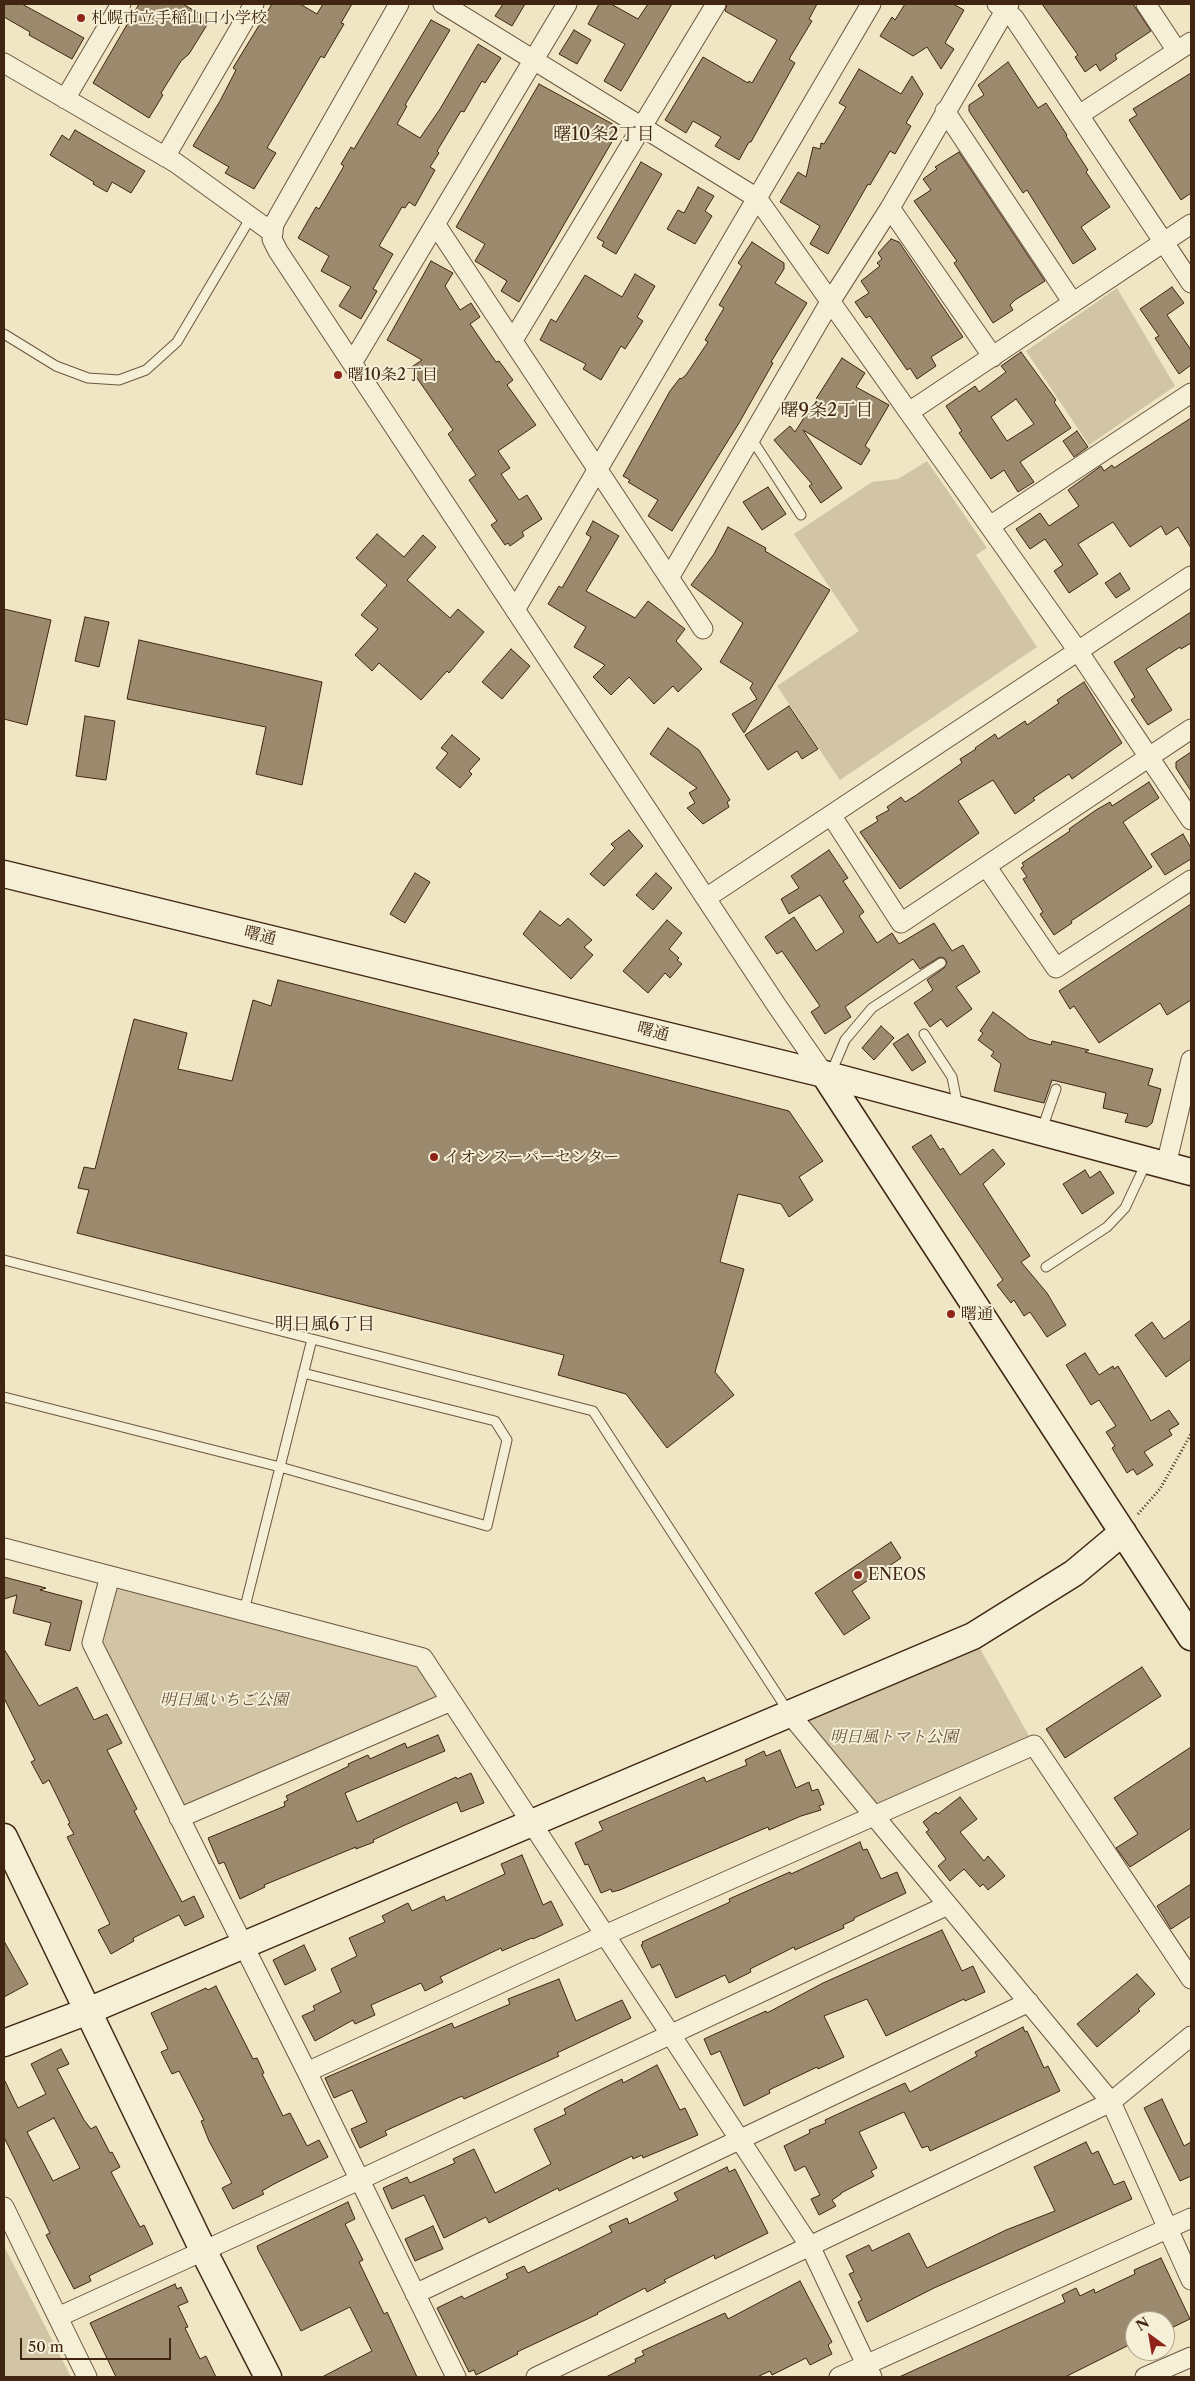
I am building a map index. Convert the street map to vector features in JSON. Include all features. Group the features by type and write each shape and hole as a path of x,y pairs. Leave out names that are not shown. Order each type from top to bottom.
{"street":[{"path":"65,99 121,4"},
{"path":"166,157 254,4"},
{"path":"399,4 274,224 272,239 278,251 706,898 827,1074 1191,1637"},
{"path":"443,4 757,198 1078,651 1191,820"},
{"path":"352,363 567,4"},
{"path":"513,340 716,4"},
{"path":"515,610 871,4"},
{"path":"1079,116 1184,47 1146,4"},
{"path":"669,578 830,302 890,208 1004,6 1014,18 1191,283"},
{"path":"4,63 166,157 273,233"},
{"path":"944,111 1073,303"},
{"path":"890,208 993,357"},
{"path":"909,412 1191,224"},
{"path":"436,225 703,629"},
{"path":"990,526 1191,393"},
{"path":"706,898 1191,576"},
{"path":"830,816 901,923 1191,729"},
{"path":"986,866 1056,968 1191,880"},
{"name":"曙通","path":"4,874 827,1074 1191,1172"},
{"path":"1157,1163 1191,1060"},
{"path":"4,2043 88,2011 973,1636 1074,1573 1123,1532"},
{"path":"4,1548 423,1658 811,2248 869,2371"},
{"path":"110,1576 92,1643 307,2072 456,2377"},
{"path":"179,1818 451,1700"},
{"path":"789,1713 1111,2102 1191,2280"},
{"path":"307,2072 605,1935 1034,1745 1191,1979"},
{"path":"4,1837 203,2250 268,2377"},
{"path":"58,2317 359,2180 948,1905"},
{"path":"415,2294 1029,2002"},
{"path":"536,2377 811,2248 1111,2102 1191,2036"},
{"path":"4,2207 87,2377"},
{"path":"839,2377 869,2371 1191,2218"},
{"path":"1145,2377 1191,2357"}],"lane":[{"path":"4,334 56,366 88,378 119,380 146,370 177,342 250,217"},
{"path":"751,438 801,514"},
{"path":"827,1074 845,1040 872,1008 941,963"},
{"path":"924,1034 952,1077 959,1110"},
{"path":"1042,1132 1056,1089"},
{"path":"1046,1267 1107,1227 1125,1208 1157,1163"},
{"path":"4,1260 593,1411 789,1713"},
{"path":"244,1611 312,1339"},
{"path":"4,1397 280,1467 487,1526 506,1440 495,1421 303,1373"}],"path":[{"path":"1123,1532 1160,1489 1191,1434"}],"green space":[{"path":"1117,288 1175,386 1089,445 1026,351"},
{"path":"927,461 987,548 976,555 1037,647 840,780 777,686 859,631 794,534 872,482 898,479"},
{"name":"明日風いちご公園","path":"110,1576 423,1658 451,1701 179,1818 92,1643"},
{"name":"明日風トマト公園","path":"973,1636 1034,1745 873,1815 789,1713"},
{"path":"4,2246 71,2377 4,2377"}],"building":[{"path":"4,4 22,4 84,38 72,59 29,35 30,32 4,17"},
{"path":"139,4 183,4 210,20 189,54 181,61 161,93 163,95 149,118 93,83"},
{"path":"272,4 300,4 317,14 323,4 352,4 341,23 344,24 324,58 321,56 267,148 276,153 254,189 225,173 229,167 193,146 236,70 233,68"},
{"path":"503,4 525,4 512,26 495,16"},
{"path":"599,4 611,4 638,19 648,4 672,4 621,91 604,81 625,44 588,24"},
{"path":"727,4 817,4 809,19 812,21 789,59 795,63 739,160 715,146 721,137 693,121 686,133 665,120 703,57 748,83 749,81 752,83 777,40 725,11"},
{"path":"905,4 953,4 964,10 945,43 954,49 941,69 927,47 913,56 880,36 892,17 895,20"},
{"path":"1042,4 1133,4 1151,31 1115,55 1117,59 1100,71 1096,64 1085,72 1075,57 1078,55"},
{"path":"431,20 450,30 405,105 407,106 397,124 420,138 440,109 478,44 501,58 485,83 482,81 464,112 461,111 437,151 439,153 430,167 435,170 415,206 409,202 405,208 402,207 379,246 393,254 373,289 377,291 361,319 339,306 351,287 321,271 329,256 298,238 316,207 319,209 344,166 341,164 351,147 354,149"},
{"path":"574,30 591,40 577,64 559,54"},
{"path":"1008,62 1038,108 1046,103 1088,170 1086,172 1110,207 1081,227 1096,249 1073,264 1027,190 1023,193 969,111 969,105 984,95 978,85"},
{"path":"859,69 901,94 912,76 923,94 906,123 911,126 895,154 890,151 870,185 868,184 828,254 810,244 820,226 780,202 798,172 806,177 813,147 820,149 821,143 824,144 846,107 839,103"},
{"path":"1191,73 1191,193 1181,200 1129,120 1137,115 1133,109"},
{"path":"539,84 620,128 519,302 501,291 507,281 475,261 485,244 456,227"},
{"path":"75,130 145,171 131,193 112,182 107,192 50,155 62,135 69,140"},
{"path":"959,152 1045,281 1015,300 1010,305 1013,310 993,323 954,263 957,261 914,201 931,190 923,179 937,169 935,167"},
{"path":"641,162 662,174 616,254 602,246 604,242 597,238"},
{"path":"698,187 714,196 705,211 712,216 695,244 667,229 678,210 684,213"},
{"path":"891,239 899,242 963,337 931,357 936,366 917,379 910,368 907,370 870,316 866,318 855,302 869,293 861,281 880,266 877,263 882,259 878,253"},
{"path":"752,242 784,263 784,269 775,283 807,303 771,362 773,363 739,423 672,531 648,516 658,500 628,482 630,480 623,476 670,391 680,378 686,375 708,342 705,340 724,308 719,305 742,266 738,263"},
{"path":"431,261 453,273 445,286 460,310 471,303 480,317 470,324 496,362 499,361 513,380 507,385 536,425 498,451 510,468 501,474 519,500 527,495 542,519 522,532 524,536 510,546 508,543 505,545 491,525 497,521 469,480 476,475 448,434 453,430 410,368 422,360 387,340"},
{"path":"635,274 655,286 637,317 643,321 625,349 621,346 601,380 583,369 586,364 540,340 551,319 556,322 585,275 622,297"},
{"path":"1172,287 1184,303 1167,315 1191,350 1191,365 1179,374 1155,338 1159,336 1140,309"},
{"path":"1021,352 1056,400 1054,402 1071,428 1020,462 1034,482 1018,492 1004,470 991,479 959,433 962,431 946,406 975,386 979,392 1006,372 1001,366","holes":["1016,399 1034,424 1007,441 991,417"]},
{"path":"842,358 865,373 856,387 889,405 865,446 870,450 861,465 803,430 842,488 821,503 809,486 812,484 774,440 790,426 795,432"},
{"path":"1191,418 1191,548 1178,527 1166,535 1161,526 1130,547 1113,522 1078,544 1098,574 1069,593 1054,571 1063,565 1045,539 1030,549 1016,529 1040,513 1049,526 1079,506 1068,490 1101,466 1104,471 1112,465 1114,468"},
{"path":"1077,431 1088,447 1074,457 1063,441"},
{"path":"768,487 786,514 762,530 743,502"},
{"path":"593,521 619,536 586,591 635,618 648,601 685,629 676,641 702,669 678,692 673,686 654,704 629,677 611,695 593,677 605,665 574,647 586,627 548,604 559,586 562,588 588,543 591,537 586,534"},
{"path":"728,527 766,548 765,551 830,590 744,733 732,714 757,699 750,688 753,683 720,662 743,623 691,585 714,554"},
{"path":"377,534 404,557 423,535 436,547 407,580 450,618 458,609 484,632 449,673 447,671 421,700 379,663 372,671 355,655 378,629 361,615 387,585 356,558"},
{"path":"1120,573 1130,589 1116,598 1105,583"},
{"path":"4,609 51,620 27,725 4,719"},
{"path":"1191,612 1191,643 1181,649 1180,647 1146,669 1172,710 1148,725 1131,700 1135,697 1114,662"},
{"path":"85,617 109,622 99,667 75,661"},
{"path":"139,640 322,682 302,785 256,774 266,727 127,699"},
{"path":"511,649 530,666 502,699 482,682"},
{"path":"1084,682 1122,743 1072,779 1069,774 1033,798 1035,800 1015,814 993,780 958,801 979,833 900,889 860,832 878,821 876,817 889,810 887,807 901,797 905,802 915,796 962,763 960,759 995,734 998,739 1025,721 1027,725 1059,703 1057,700"},
{"path":"789,706 818,749 802,759 797,751 768,770 745,735"},
{"path":"85,716 115,721 106,780 76,776"},
{"path":"668,728 699,750 730,800 727,802 729,807 703,824 687,808 695,803 689,793 697,788 650,754"},
{"path":"452,735 480,759 469,771 472,774 460,788 436,768 448,753 441,748"},
{"path":"1191,752 1191,791 1176,768 1176,762"},
{"path":"1149,782 1159,798 1123,822 1152,867 1071,921 1072,923 1054,935 1040,914 1043,912 1023,879 1027,877 1021,868 1024,866 1022,863 1070,831 1069,829 1096,810 1110,802 1112,806"},
{"path":"629,830 643,846 604,886 590,874 615,848 611,844"},
{"path":"1183,834 1191,848 1191,859 1165,875 1151,854"},
{"path":"829,850 848,878 843,881 864,912 859,916 877,943 892,933 899,944 934,923 952,951 963,945 980,972 956,987 972,1009 947,1027 941,1019 930,1027 914,1003 933,990 927,980 944,968 947,962 944,958 940,957 920,969 913,959 845,1007 851,1017 825,1034 811,1012 820,1006 782,951 777,954 765,937 794,917 816,951 844,932 820,895 789,914 781,899 799,888 791,876"},
{"path":"415,873 430,882 405,923 390,914"},
{"path":"656,873 672,888 653,910 636,895"},
{"path":"1191,904 1191,1000 1167,1015 1160,1003 1099,1043 1074,1006 1070,1009 1059,991"},
{"path":"540,911 560,926 568,918 592,940 584,947 593,955 571,979 523,934"},
{"path":"667,920 682,933 669,949 679,958 677,960 682,964 670,978 665,973 648,993 623,971"},
{"path":"278,980 789,1111 823,1161 799,1177 813,1200 789,1217 781,1204 738,1194 720,1262 744,1269 715,1372 734,1395 667,1448 626,1394 558,1375 564,1355 77,1233 89,1190 78,1188 84,1167 95,1169 134,1019 187,1033 178,1069 232,1081 253,1000 271,1006"},
{"path":"993,1012 1029,1039 1051,1045 1052,1041 1089,1050 1085,1052 1153,1069 1148,1085 1161,1089 1152,1123 1147,1127 1125,1122 1128,1114 1103,1108 1106,1093 1052,1080 1044,1103 994,1091 1001,1064 991,1056 994,1052 978,1040 983,1033 980,1031"},
{"path":"881,1026 894,1038 874,1060 862,1048"},
{"path":"908,1034 926,1062 912,1071 893,1044"},
{"path":"931,1135 940,1150 943,1148 960,1175 993,1149 1005,1164 983,1184 1030,1256 1021,1262 1047,1293 1066,1325 1047,1337 1030,1312 1024,1316 1014,1300 1011,1303 997,1285 1003,1280 912,1147"},
{"path":"1085,1170 1090,1178 1100,1171 1114,1193 1082,1214 1063,1184"},
{"path":"1191,1320 1191,1359 1166,1377 1135,1335 1152,1322 1164,1339"},
{"path":"1085,1353 1099,1375 1113,1366 1114,1369 1118,1366 1151,1421 1169,1410 1179,1424 1169,1430 1172,1435 1144,1452 1153,1465 1137,1475 1133,1469 1127,1473 1112,1448 1115,1446 1106,1432 1116,1426 1099,1400 1091,1405 1066,1365"},
{"path":"891,1542 901,1558 852,1591 870,1618 844,1635 815,1593"},
{"path":"4,1577 46,1588 40,1590 82,1601 70,1651 45,1645 51,1623 13,1613 17,1595 4,1599"},
{"path":"4,1649 39,1706 77,1687 94,1720 107,1714 122,1743 107,1750 137,1809 134,1811 182,1902 194,1896 204,1917 185,1926 179,1915 133,1938 134,1941 111,1954 98,1930 110,1924 67,1837 74,1834 68,1824 70,1823 49,1780 43,1784 31,1762 35,1760 4,1698"},
{"path":"1142,1667 1161,1696 1065,1758 1046,1729"},
{"path":"438,1735 445,1751 345,1793 357,1822 456,1777 457,1779 471,1773 484,1803 461,1812 457,1802 373,1840 374,1842 356,1849 356,1847 264,1885 265,1887 240,1899 224,1862 219,1864 208,1838 285,1806 284,1802 288,1800 286,1796 368,1755 370,1759 405,1743 407,1748"},
{"path":"1191,1747 1191,1828 1130,1867 1116,1848 1138,1834 1114,1798"},
{"path":"780,1750 796,1788 809,1782 812,1791 818,1789 824,1804 819,1806 821,1810 801,1816 769,1830 768,1827 620,1890 612,1892 611,1889 601,1893 588,1864 585,1865 575,1843 603,1830 599,1822 704,1777 706,1782 747,1765 745,1760 764,1751 766,1756"},
{"path":"960,1797 977,1819 960,1832 984,1861 988,1856 1005,1876 988,1890 983,1884 980,1887 964,1869 950,1881 938,1866 946,1859 926,1832 929,1830 923,1822 936,1812 938,1814"},
{"path":"860,1842 863,1850 867,1849 881,1879 897,1872 906,1893 854,1918 854,1920 843,1925 844,1928 795,1950 794,1947 750,1969 751,1972 729,1983 725,1975 676,1998 660,1964 652,1968 641,1945 643,1944 642,1942 730,1902 729,1899 790,1872 791,1874"},
{"path":"522,1855 543,1905 551,1901 563,1925 502,1951 501,1948 440,1977 443,1982 425,1991 421,1983 371,2005 375,2015 355,2024 353,2020 315,2041 302,2016 315,2010 313,2006 341,1992 331,1969 357,1956 349,1938 385,1922 382,1916 408,1903 412,1911 444,1896 446,1901 505,1874 501,1864"},
{"path":"1191,1884 1191,1916 1171,1929 1157,1906"},
{"path":"942,1930 962,1971 973,1966 985,1992 965,2001 964,1999 886,2036 867,1999 824,2016 844,2057 818,2069 817,2067 769,2090 770,2093 744,2106 720,2051 711,2055 704,2039 766,2011 767,2013 823,1983"},
{"path":"4,1941 28,1984 4,1997"},
{"path":"304,1945 316,1970 285,1985 273,1960"},
{"path":"1137,1974 1155,1994 1138,2009 1140,2011 1097,2047 1077,2024"},
{"path":"559,1979 576,2021 622,2000 631,2018 557,2053 559,2056 464,2099 462,2096 385,2131 387,2135 360,2148 351,2129 367,2122 352,2090 334,2098 325,2078 452,2023 454,2028 510,2004 508,1999"},
{"path":"216,1986 253,2059 257,2058 264,2073 262,2074 283,2116 290,2113 307,2146 319,2140 328,2157 274,2184 262,2191 264,2194 233,2209 222,2188 232,2183 209,2141 201,2121 204,2120 179,2071 172,2074 161,2052 168,2049 151,2013 206,1988 208,1990"},
{"path":"1023,2027 1025,2032 1027,2031 1044,2068 1048,2066 1060,2091 930,2151 928,2146 922,2148 904,2112 859,2132 877,2168 871,2171 874,2176 841,2193 832,2200 836,2206 819,2215 811,2199 820,2195 805,2166 795,2171 784,2146 810,2133 809,2130 826,2123 825,2120 905,2083 910,2092 977,2056 975,2052"},
{"path":"61,2049 69,2064 57,2069 84,2120 91,2129 96,2126 110,2153 112,2152 120,2167 111,2172 140,2227 144,2225 153,2244 89,2276 91,2281 74,2289 46,2235 50,2233 4,2137 4,2079 18,2108 46,2094 31,2064","holes":["54,2118 80,2168 53,2181 27,2132"]},
{"path":"657,2065 680,2110 685,2108 698,2135 643,2158 642,2155 633,2159 632,2156 559,2191 558,2188 489,2223 486,2217 444,2238 424,2195 392,2209 383,2188 407,2177 410,2183 455,2163 453,2159 474,2149 495,2193 551,2164 534,2129 566,2114 564,2109 598,2091 622,2079 623,2083"},
{"path":"1162,2099 1184,2146 1191,2142 1191,2176 1180,2181 1144,2108"},
{"path":"1086,2142 1092,2154 1098,2151 1114,2185 1124,2181 1132,2199 934,2288 867,2322 858,2302 862,2300 849,2274 854,2272 846,2256 869,2245 872,2251 909,2233 927,2268 1006,2230 1055,2211 1034,2167"},
{"path":"727,2167 729,2172 735,2169 768,2233 715,2259 714,2255 664,2280 666,2282 647,2292 645,2288 598,2314 517,2352 518,2354 476,2375 474,2370 469,2372 437,2308 462,2296 464,2299 508,2278 506,2274 524,2266 528,2273 578,2249 612,2232 609,2226 627,2218 629,2224 678,2200 674,2193"},
{"path":"348,2202 355,2219 345,2224 363,2260 359,2262 384,2314 387,2312 417,2377 322,2377 372,2351 350,2307 301,2331 258,2250 257,2246"},
{"path":"433,2226 443,2249 415,2261 405,2239"},
{"path":"1161,2258 1190,2319 1175,2326 1175,2311 1125,2311 1125,2347 1065,2377 899,2377 1065,2302 1062,2295 1076,2288 1080,2296 1094,2289 1095,2293 1135,2274 1134,2270"},
{"path":"800,2281 832,2342 828,2345 832,2354 810,2365 806,2358 772,2375 770,2371 757,2377 606,2377 636,2362 635,2359 644,2355 642,2351 725,2313 728,2319"},
{"path":"175,2284 177,2289 181,2287 188,2302 178,2306 188,2327 185,2328 200,2359 206,2356 216,2377 116,2377 90,2323"}],"place":[{"name":"札幌市立手稲山口小学校","path":"81,18"},
{"name":"曙10条2丁目","path":"338,375"},
{"name":"イオンスーパーセンター","path":"434,1157"},
{"name":"曙通","path":"951,1314"},
{"name":"ENEOS","path":"858,1575"}],"district":[{"name":"曙10条2丁目","path":"604,135"},
{"name":"曙9条2丁目","path":"827,411"},
{"name":"明日風6丁目","path":"325,1325"}]}
